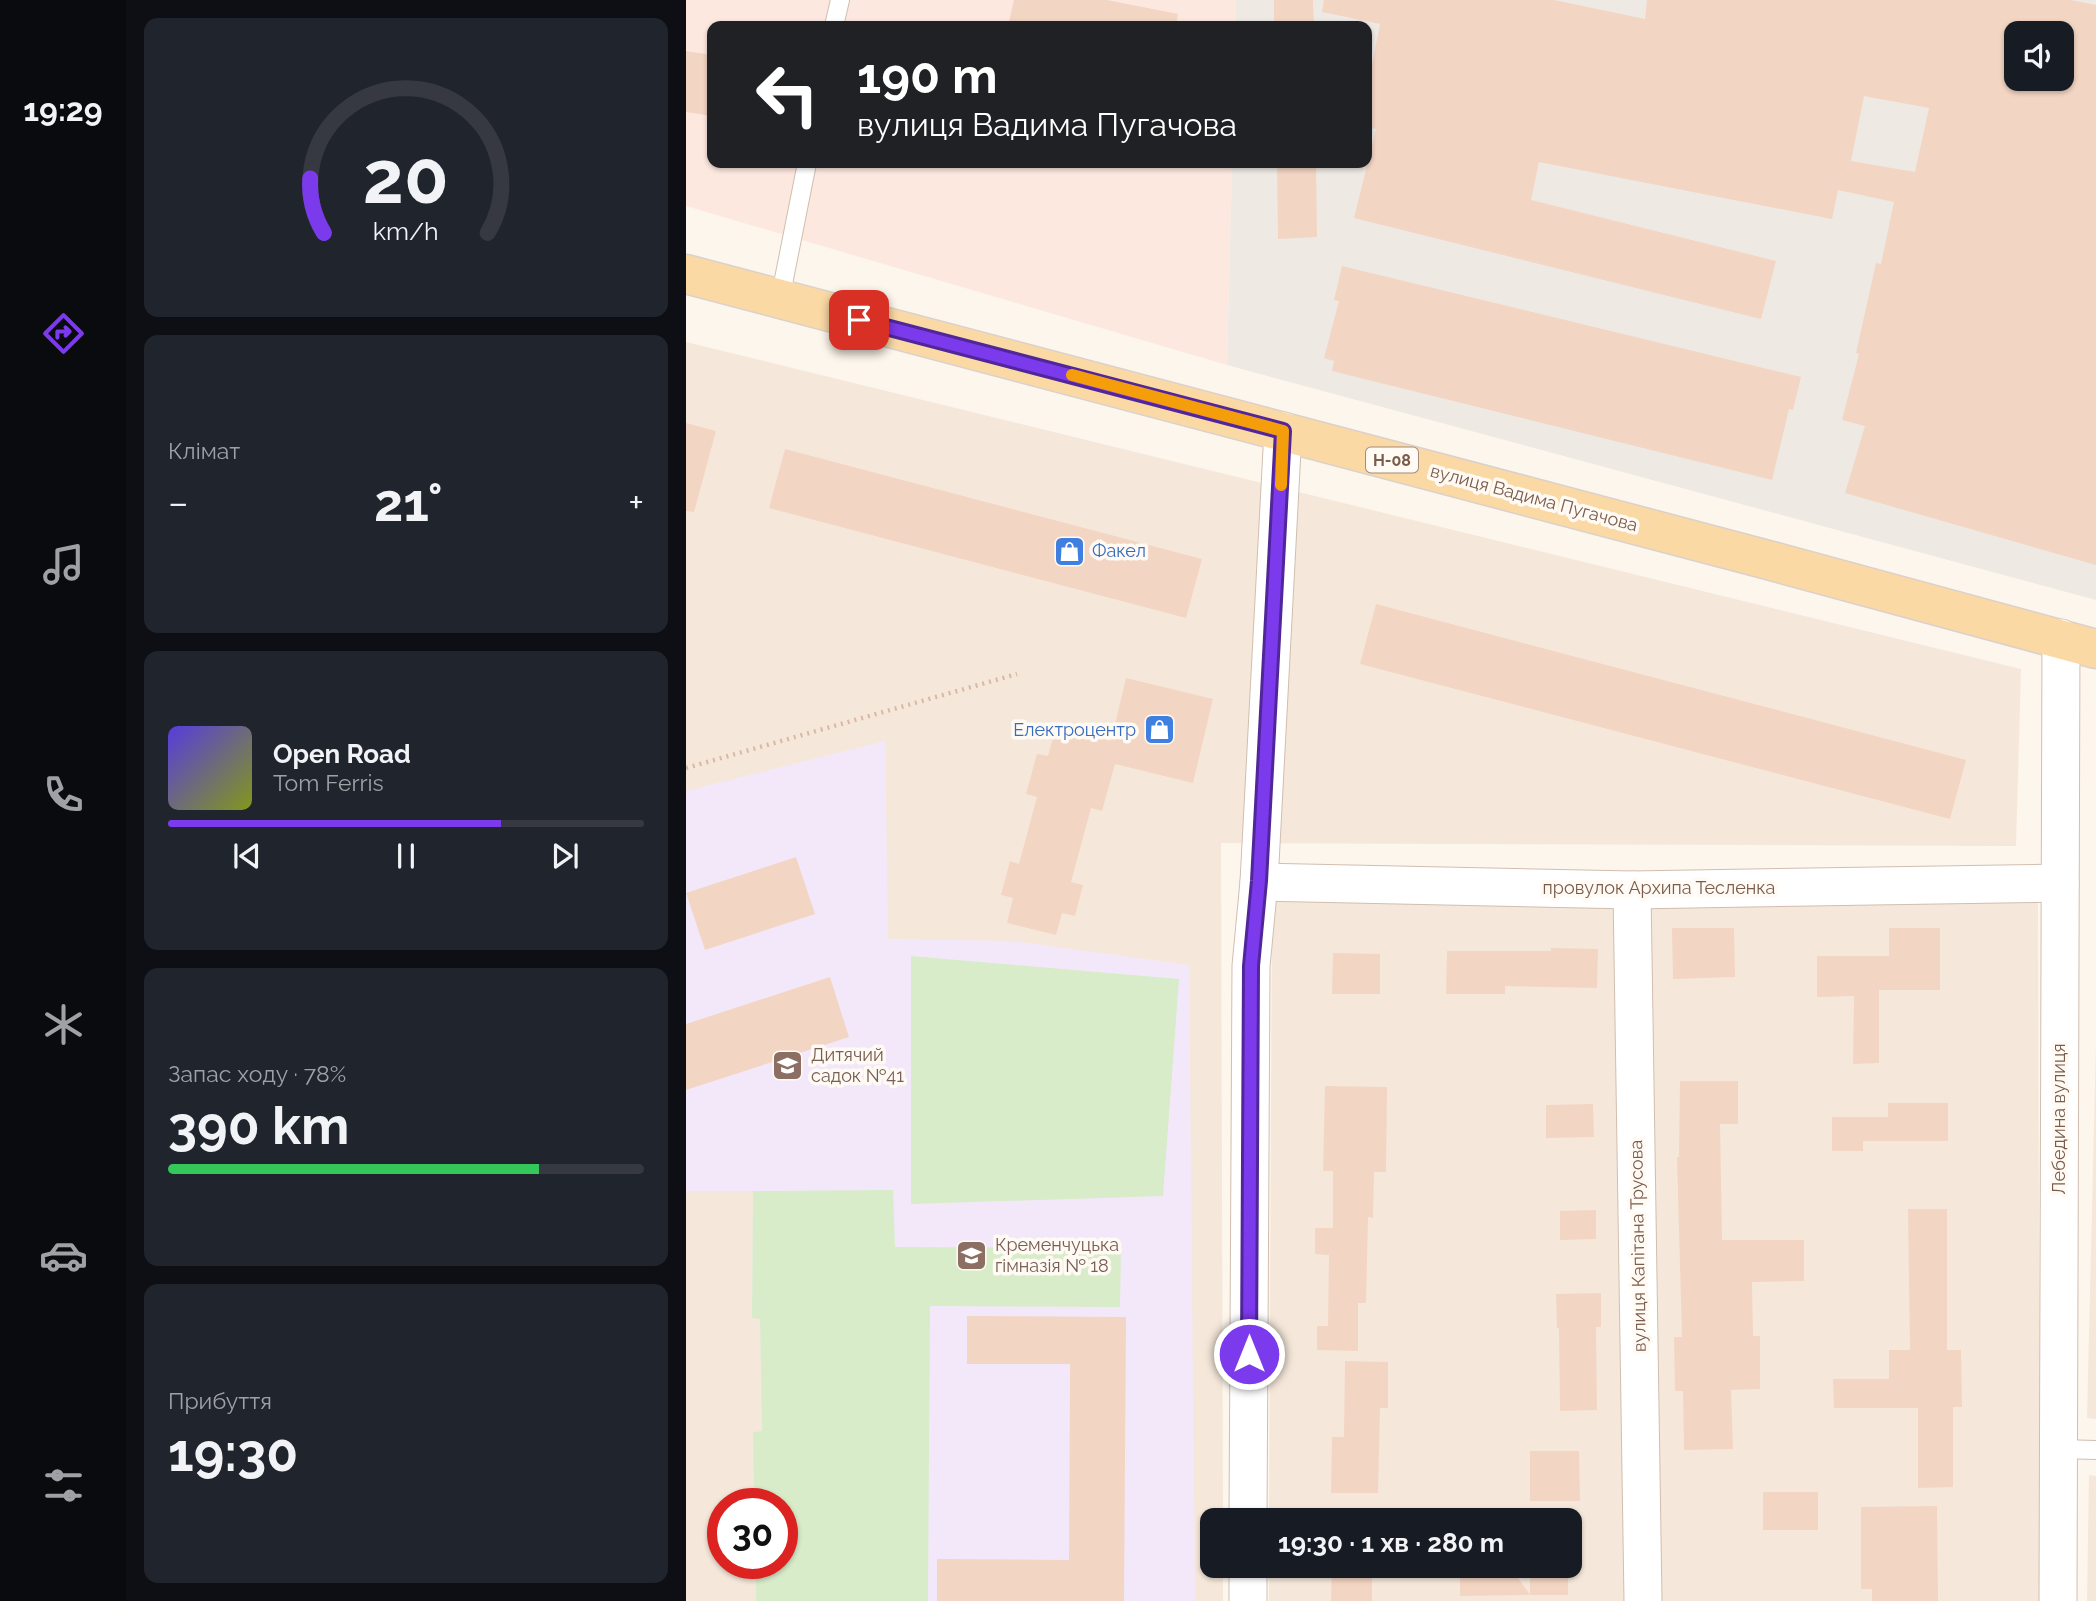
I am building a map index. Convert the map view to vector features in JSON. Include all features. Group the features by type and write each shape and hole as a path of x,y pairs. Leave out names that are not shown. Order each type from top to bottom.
{"main road":[{"name":"вулиця Вадима Пугачова","path":"686,274 2079,643"}],"street":[{"path":"1248,1508 1251,966 1259,881 1283,431"},
{"name":"Лебедина вулиця","path":"2058,1601 2060,883 2079,643"},
{"name":"провулок Архипа Тесленка","path":"1259,881 1632,890 2060,883"},
{"name":"вулиця Капітана Трусова","path":"1632,890 1643,1601"},
{"path":"1248,1578 1248,1601"}],"lane":[{"path":"835,21 840,0"},
{"path":"779,299 806,168"},
{"path":"2059,1449 2096,1450"}],"path":[{"path":"686,768 1017,674"}],"shaded area":[{"path":"686,0 1236,0 1235,21 707,21 707,168 1232,168 1227,365 686,206"},
{"path":"1236,0 2096,0 2096,600 1227,365 1232,168 1372,168 1372,21 1235,21"},
{"path":"686,342 2021,669 2016,846 1221,843 1223,1508 1200,1508 1200,1578 1223,1578 1223,1601 686,1601"},
{"name":"Кременчуцька гімназія № 18","path":"885,741 888,939 1012,941 1189,965 1195,1601 756,1601 756,1579 798,1579 798,1488 754,1488 753,1432 762,1431 760,1319 752,1318 753,1191 686,1191 686,791"},
{"path":"1272,894 1618,909 1626,1601 1269,1601 1269,1578 1582,1578 1582,1508 1269,1508"},
{"path":"2038,900 2040,1601 1652,1601 1644,905"},
{"path":"2096,1043 2096,1419 2087,1418"},
{"path":"2089,1475 2096,1476 2096,1601 2087,1601"}],"green space":[{"path":"911,956 1179,979 1163,1196 911,1204"},
{"path":"893,1190 895,1247 1121,1248 1120,1307 930,1306 928,1601 756,1601 756,1579 798,1579 798,1488 754,1488 753,1432 762,1431 760,1319 752,1318 753,1191"}],"building":[{"path":"1014,0 1107,0 1178,14 1177,21 1009,21"},
{"path":"1274,0 1313,0 1314,21 1274,21"},
{"path":"1324,0 1554,0 1645,19 1647,0 2071,0 2096,5 2096,565 1845,493 1865,426 1842,420 1859,354 1856,353 1876,263 1881,264 1894,202 1838,190 1832,219 1539,162 1531,200 1776,261 1761,319 1354,218 1366,168 1372,168 1372,145 1376,129 1372,128 1372,65 1380,24 1322,12","holes":["1864,96 1929,108 1915,172 1851,161"]},
{"path":"686,51 707,54 707,115 686,112"},
{"path":"1277,168 1316,168 1317,237 1278,239"},
{"path":"1342,266 1801,377 1793,410 1789,409 1772,480 1332,371 1334,361 1324,358 1339,301 1334,300"},
{"path":"686,423 716,431 694,512 686,511"},
{"path":"785,449 1202,559 1186,618 769,508"},
{"path":"1376,604 1966,760 1950,819 1360,664"},
{"path":"1126,678 1213,699 1193,783 1115,764 1102,811 1091,808 1071,882 1083,885 1075,916 1062,913 1056,935 1007,923 1013,898 1001,895 1010,861 1019,864 1037,797 1026,794 1037,754 1048,756 1056,727 1111,741"},
{"path":"796,857 815,914 705,950 686,893"},
{"path":"1672,928 1734,928 1735,977 1673,979"},
{"path":"1889,928 1940,928 1940,990 1879,990 1879,1063 1853,1064 1854,996 1817,997 1817,956 1889,956"},
{"path":"1551,948 1598,949 1597,988 1505,986 1505,994 1446,994 1447,951 1551,951"},
{"path":"1333,953 1380,954 1380,994 1332,994"},
{"path":"830,977 849,1037 686,1090 686,1024"},
{"path":"1680,1081 1738,1081 1738,1124 1720,1124 1722,1240 1804,1240 1804,1281 1752,1282 1753,1336 1760,1336 1760,1389 1731,1390 1733,1449 1684,1450 1683,1391 1675,1391 1674,1337 1682,1337 1677,1157"},
{"path":"1325,1086 1387,1087 1386,1172 1374,1172 1373,1218 1368,1217 1366,1303 1358,1303 1358,1351 1317,1350 1317,1326 1328,1326 1329,1255 1315,1254 1315,1228 1333,1228 1333,1171 1323,1171"},
{"path":"1888,1103 1948,1103 1948,1141 1863,1141 1863,1151 1832,1151 1832,1117 1888,1117"},
{"path":"1593,1104 1594,1137 1546,1138 1546,1105"},
{"path":"1908,1209 1947,1209 1947,1350 1961,1350 1962,1407 1953,1407 1953,1487 1918,1488 1918,1408 1834,1408 1833,1379 1889,1379 1889,1350 1910,1350"},
{"path":"1596,1210 1596,1239 1560,1240 1560,1211"},
{"path":"1601,1293 1601,1327 1596,1327 1597,1410 1560,1411 1556,1294"},
{"path":"967,1316 1126,1317 1124,1601 937,1601 937,1559 1069,1560 1070,1364 967,1364"},
{"path":"1345,1361 1388,1362 1388,1408 1380,1408 1378,1493 1331,1493 1332,1437 1344,1437"},
{"path":"1530,1451 1579,1451 1580,1501 1530,1501"},
{"path":"1763,1492 1818,1492 1818,1530 1763,1530"},
{"path":"1937,1506 1938,1601 1872,1601 1872,1589 1861,1589 1861,1507"},
{"path":"1332,1578 1372,1578 1372,1601 1331,1601"},
{"path":"1460,1578 1518,1578 1530,1595 1460,1596"},
{"path":"1530,1578 1568,1578 1568,1595 1530,1595"}],"slow traffic":[{"path":"1072,375 1283,431 1281,485"}],"place":[{"name":"Факел","path":"1069,551"},
{"name":"Електроцентр","path":"1159,730"},
{"name":"Дитячий садок №41","path":"788,1065"},
{"name":"Кременчуцька гімназія № 18","path":"972,1255"}],"route":[{"path":"859,320 1283,431 1259,881 1251,966 1249,1354"}]}
